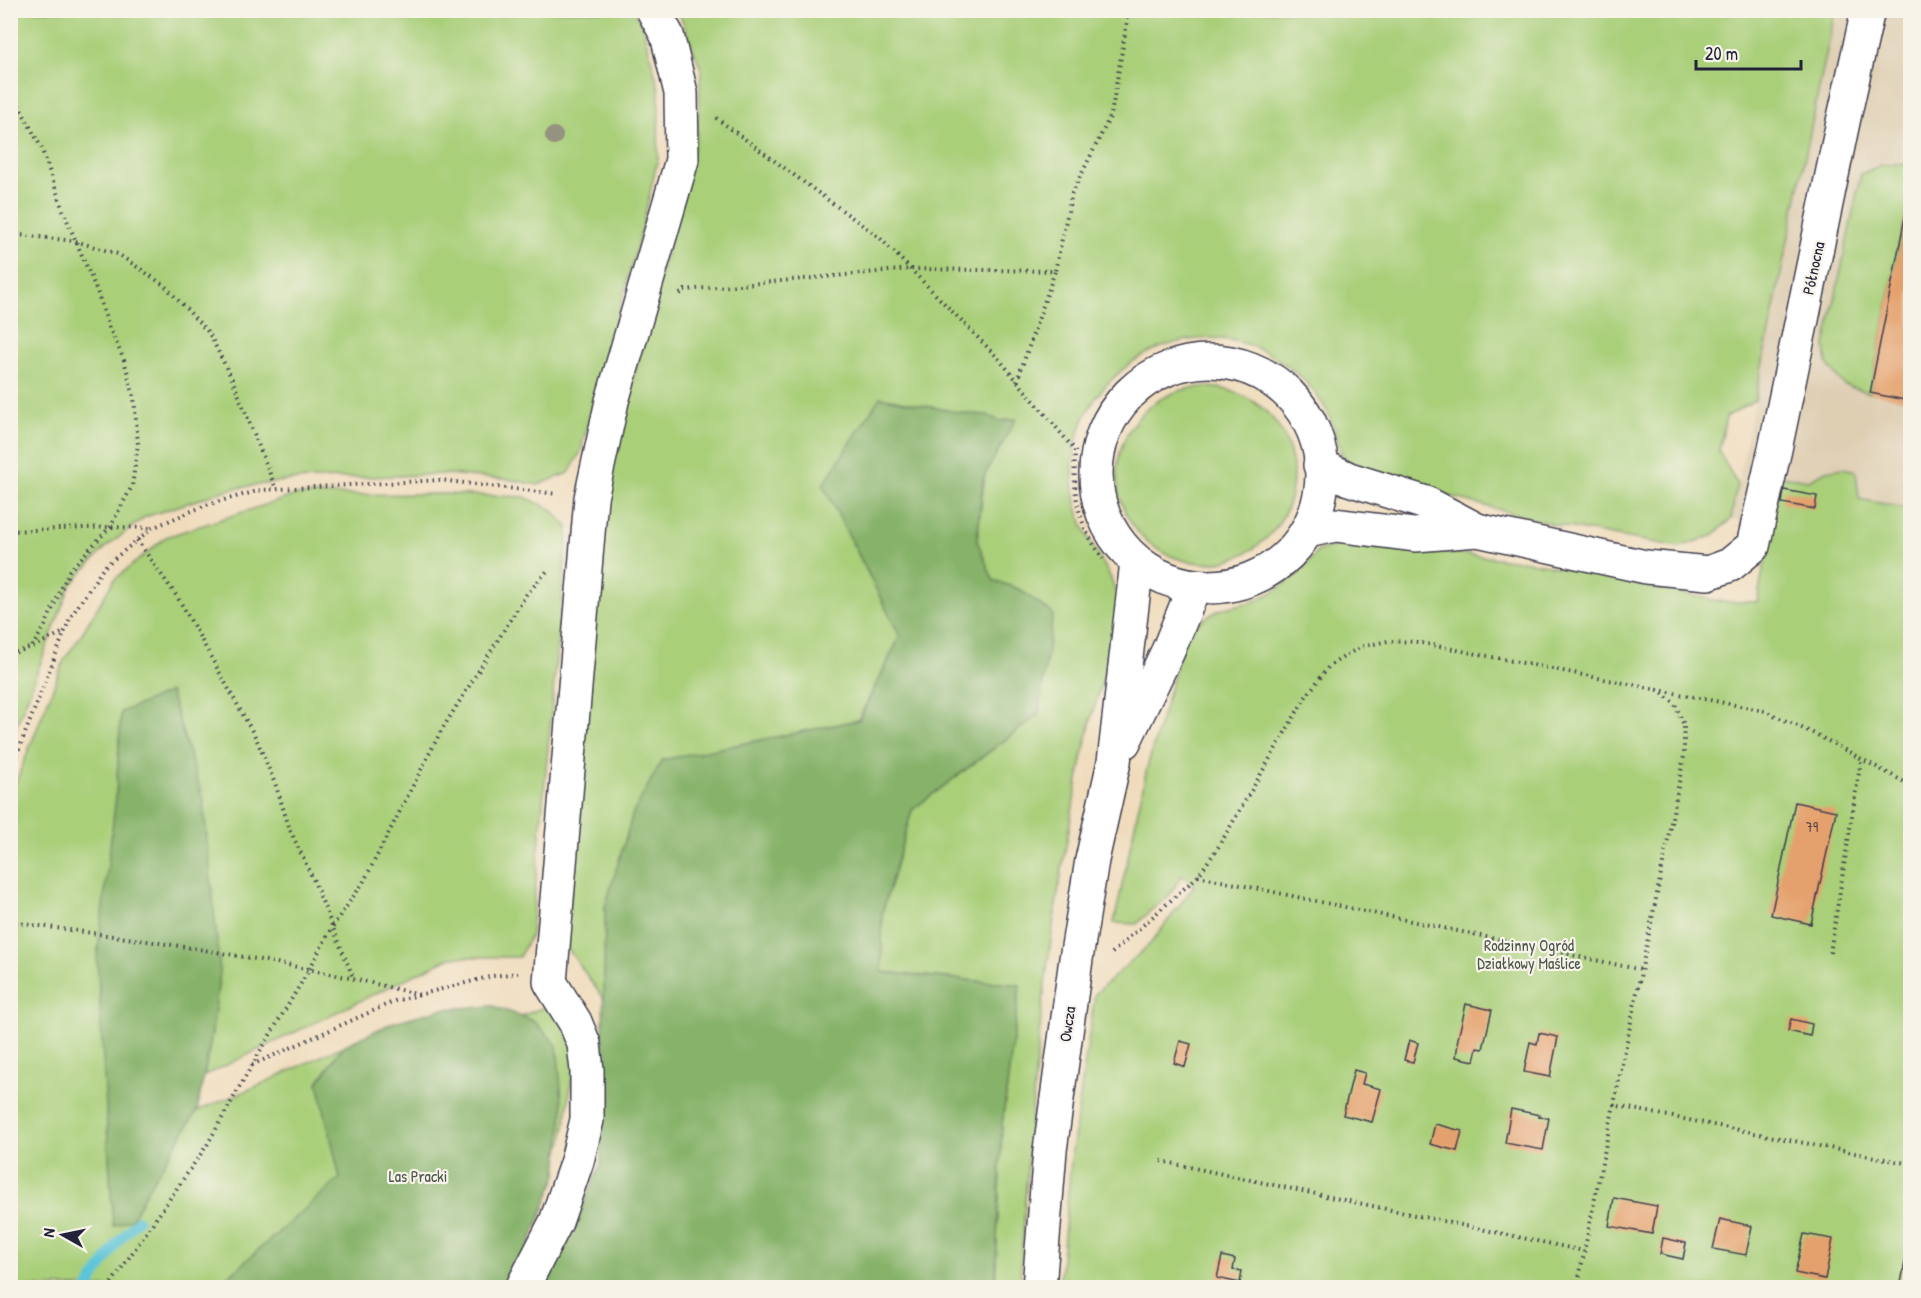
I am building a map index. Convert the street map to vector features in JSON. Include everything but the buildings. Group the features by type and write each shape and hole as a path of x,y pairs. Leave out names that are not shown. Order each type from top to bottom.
{"street":[{"path":"522,1287 556,1222 577,1161 587,1120 584,1044 575,1022 550,982 589,513 612,401 682,160 681,93 667,35 653,10"},
{"name":"Północna","path":"1477,530 1646,567 1708,573 1730,565 1753,546 1868,10"},
{"path":"1191,361 1228,361 1263,373 1292,396 1313,426 1320,465 1320,498 1307,531 1287,557 1259,576 1227,586 1194,587 1121,562 1113,534 1098,500 1096,462 1106,426 1126,395 1156,373 1191,361"},
{"path":"1320,465 1349,479 1426,503 1477,530"},
{"path":"1307,531 1335,525 1414,535 1477,530"},
{"name":"Owcza","path":"1039,1287 1050,1150 1076,959 1092,860 1114,762 1121,562"},
{"name":"Owcza","path":"1114,762 1168,651 1194,587"}],"path":[{"path":"1017,381 1055,271 1072,194 1111,115 1129,10"},
{"path":"10,89 41,147 75,241 124,360 135,398 138,444 132,486 111,527 69,572 45,626 32,647"},
{"path":"681,93 880,238 998,358 1076,450 1074,476 1076,504 1086,531 1121,562"},
{"path":"10,234 75,241 118,254 164,285 209,333 233,381 276,489"},
{"path":"676,296 685,290 910,269 1055,271"},
{"path":"10,772 70,618 104,567 152,528 206,505 261,490 440,480 589,513 526,595 441,731 363,883 332,927 207,1145 108,1287"},
{"path":"10,531 111,527 152,528"},
{"path":"137,540 178,598 256,738 276,786 290,830 313,879 353,977"},
{"path":"10,654 65,632"},
{"path":"1076,959 1114,953 1198,876 1219,846 1305,698 1329,666 1360,647 1388,641 1417,642 1765,711 1911,785"},
{"path":"1577,1287 1684,756 1684,725 1675,704 1657,690"},
{"path":"1830,953 1861,760"},
{"path":"1198,876 1642,970"},
{"path":"10,922 150,940 353,977 420,995"},
{"path":"252,1065 395,1001 493,976 518,973 550,982"},
{"path":"1613,1105 1911,1164"},
{"path":"1161,1161 1584,1251"}],"shaded area":[{"path":"1750,11 1910,11 1910,558 1731,519 1808,138"}],"green space":[{"path":"10,11 633,11 642,24 659,89 658,158 642,228 580,453 569,473 538,485 514,480 446,474 291,480 230,489 145,517 105,548 70,586 11,740"},
{"path":"676,11 1835,11 1755,400 1726,417 1719,451 1737,484 1731,519 1712,536 1679,547 1556,525 1382,478 1347,459 1338,444 1328,413 1317,395 1303,380 1270,354 1231,340 1210,338 1189,340 1149,353 1131,363 1115,376 1089,409 1080,428 1075,448 1074,490 1085,530 1108,572 1116,593 1118,619 1085,746 1056,905 1041,1014 1020,1287 995,1287 1002,1125 1020,985 881,972 882,913 912,810 1038,715 1019,589 993,580 977,541 985,474 1015,420 999,421 987,415 968,414 823,485 900,636 858,720 662,761 605,907 605,1001 566,946 604,491 697,133 701,69 680,15"},
{"path":"1902,164 1910,168 1910,192 1870,393 1844,385 1827,364 1825,346 1861,174 1881,165"},
{"path":"1205,387 1222,388 1239,393 1267,413 1287,441 1292,458 1292,492 1287,509 1267,537 1239,557 1222,562 1205,563 1188,562 1171,557 1143,537 1123,509 1118,492 1117,475 1118,458 1123,441 1143,413 1171,393 1188,388"},
{"path":"880,397 968,414 987,415 999,421 1016,419 983,478 977,541 993,580 1019,589 1053,614 1038,715 912,810 882,913 882,972 1020,985 1002,1125 995,1287 546,1288 601,1164 605,907 633,813 662,760 859,720 900,636 823,485"},
{"name":"Rodzinny Ogród Działkowy Maślice","path":"1843,468 1856,471 1859,499 1910,509 1910,1287 1059,1288 1072,1152 1095,994 1151,943 1194,886 1182,875 1169,896 1137,924 1114,923 1147,768 1183,643 1194,627 1208,616 1224,608 1252,602 1277,590 1300,572 1318,551 1345,541 1537,563 1723,602 1757,602 1781,476 1809,480 1826,471"},
{"path":"444,494 525,497 551,509 568,527 531,935 519,957 451,957 204,1076 212,1033 170,692 121,713 116,796 107,1093 113,1225 132,1218 148,1188 197,1111 343,1046 318,1082 321,1095 547,1006 577,1042 563,1141 486,1287 232,1273 215,1287 11,1287 10,797 64,660 114,580 166,537 296,495"},
{"path":"170,692 203,799 220,972 212,1033 197,1111 148,1188 132,1219 113,1226 97,957 116,796 121,712"},
{"name":"Las Pracki","path":"493,1006 534,1021 557,1045 563,1110 557,1175 512,1287 215,1288 340,1178 318,1083 343,1046 394,1022 442,1009"}],"waterway":[{"path":"88,1288 117,1243 138,1220"}]}
